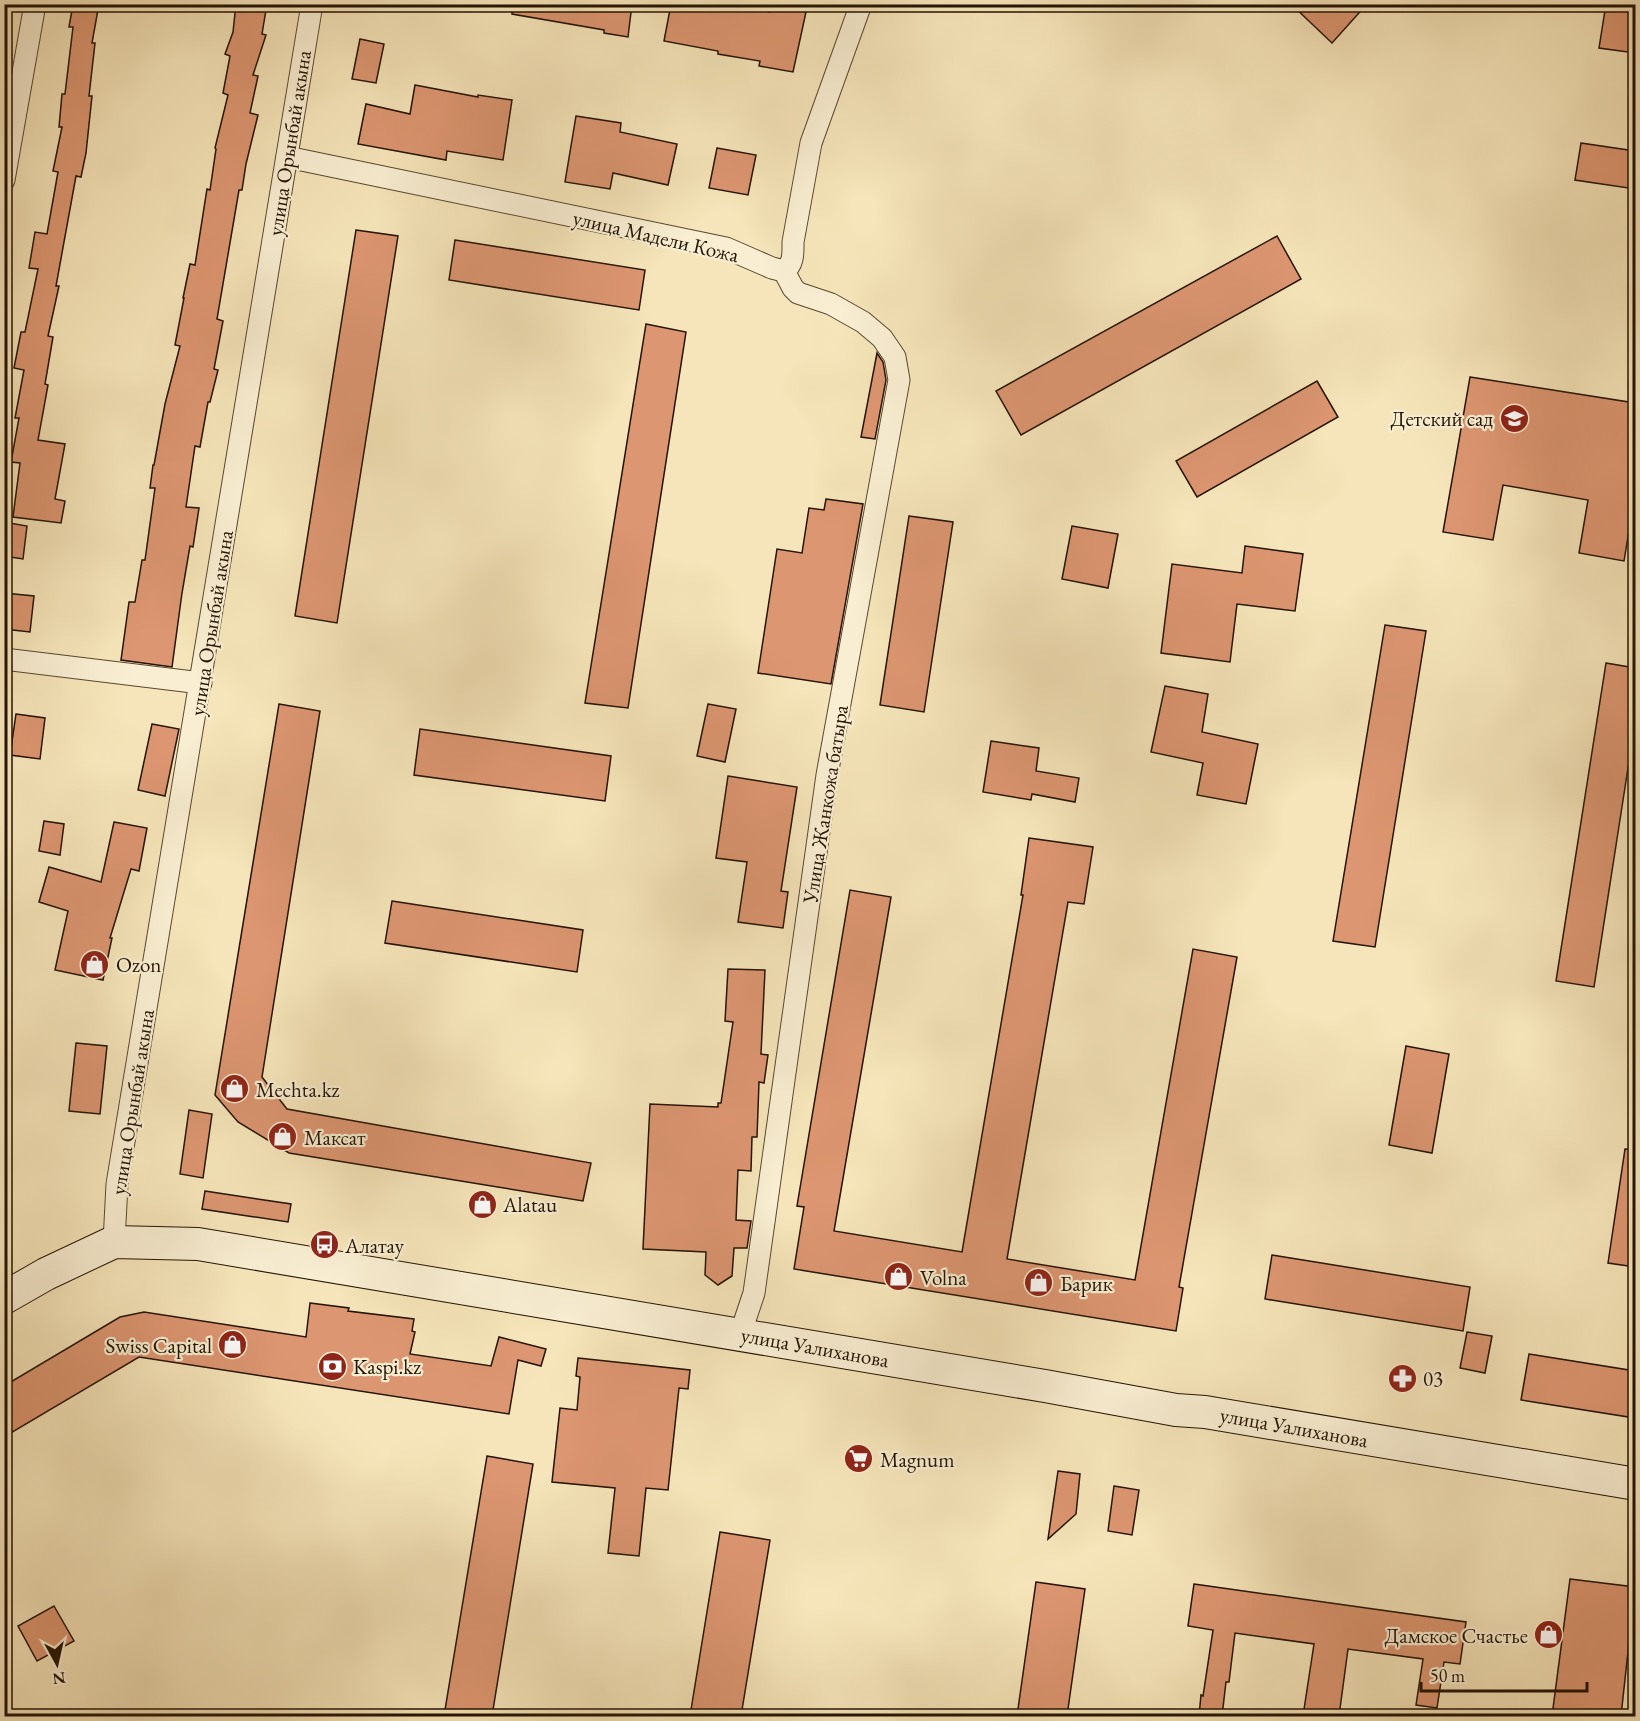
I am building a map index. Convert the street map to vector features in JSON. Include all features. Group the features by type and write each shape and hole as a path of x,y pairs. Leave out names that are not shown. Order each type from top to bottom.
{"main road":[{"name":"улица Уалиханова","path":"4,1298 46,1274 114,1242 198,1244 1176,1410 1205,1412 1635,1484"}],"street":[{"path":"4,180 9,129 35,4"},
{"name":"улица Орынбай акына","path":"114,1242 117,1184 312,4"},
{"path":"784,271 790,268 793,258 811,143 861,4"},
{"name":"улица Мадели Кожа","path":"287,157 726,248 784,271"},
{"name":"Улица Жанкожа батыра","path":"740,1335 754,1293 827,775 899,380 895,357 882,338 863,322 831,304 798,293 784,271"},
{"path":"4,659 201,683"}],"building":[{"path":"73,4 99,4 92,43 95,43 86,153 81,177 76,176 56,286 59,286 48,336 53,337 45,384 48,385 38,440 65,444 55,499 65,501 61,523 13,517 20,463 11,462 19,418 15,418 24,370 14,368 21,332 25,332 38,269 29,268 35,232 47,234 58,172 53,171 62,127 59,127 73,27 69,27"},
{"path":"236,4 267,4 262,34 266,35 253,75 258,76 250,113 258,115 242,190 239,190 217,319 223,321 214,369 218,370 210,402 208,402 200,447 195,446 186,507 199,508 182,593 172,667 121,660 129,602 135,602 142,560 145,560 155,488 150,488 153,465 180,346 175,345 183,298 190,264 195,265 207,189 210,190 215,148 228,95 223,93 230,56 225,54 233,32"},
{"path":"512,4 632,4 628,37 604,33 604,30 512,14"},
{"path":"671,4 726,4 770,12 772,5 806,12 793,72 759,66 760,61 664,41"},
{"path":"1291,4 1367,4 1332,43"},
{"path":"1606,4 1635,7 1635,53 1599,48"},
{"path":"360,39 384,44 376,83 352,79"},
{"path":"415,85 478,97 478,95 512,100 503,160 447,151 446,160 358,144 366,104 410,114"},
{"path":"576,116 621,123 620,132 677,144 668,185 613,173 610,189 565,182"},
{"path":"1581,143 1635,151 1635,189 1575,180"},
{"path":"717,148 756,155 748,195 709,188"},
{"path":"356,230 398,236 337,623 295,616"},
{"path":"1277,236 1301,279 1021,435 996,391"},
{"path":"455,240 645,270 639,310 449,280"},
{"path":"646,324 686,332 628,708 585,703"},
{"path":"877,353 883,362 886,380 875,439 861,437"},
{"path":"1470,377 1635,403 1635,495 1624,561 1579,553 1588,500 1503,485 1493,540 1443,532"},
{"path":"1317,381 1338,417 1197,497 1176,461"},
{"path":"826,499 863,504 831,684 758,673 777,549 802,553 809,508 824,510"},
{"path":"909,516 953,522 924,712 880,705"},
{"path":"4,522 27,526 23,559 4,556"},
{"path":"1072,526 1118,534 1108,588 1062,579"},
{"path":"1245,546 1303,554 1295,611 1237,604 1230,662 1161,653 1172,564 1242,573"},
{"path":"4,593 34,596 30,632 4,629"},
{"path":"1385,625 1426,631 1375,947 1333,941"},
{"path":"1606,663 1635,668 1635,723 1594,987 1556,981"},
{"path":"1165,686 1208,694 1202,732 1258,744 1246,804 1197,795 1203,763 1151,752"},
{"path":"279,704 320,711 262,1077 287,1109 591,1163 583,1201 289,1153 238,1122 215,1095"},
{"path":"708,704 736,709 725,762 697,756"},
{"path":"16,714 45,718 40,759 10,755"},
{"path":"152,724 179,729 165,796 138,790"},
{"path":"420,729 611,756 605,801 414,775"},
{"path":"991,741 1039,748 1036,771 1079,778 1075,802 1032,794 1031,800 983,792"},
{"path":"728,776 797,787 781,891 788,892 783,928 738,922 747,862 716,858"},
{"path":"44,821 64,824 60,855 39,851"},
{"path":"114,822 147,828 139,871 131,869 110,938 112,938 103,980 55,970 68,911 39,902 49,867 101,882"},
{"path":"1029,838 1093,847 1084,904 1068,902 1007,1259 1135,1280 1193,949 1237,957 1179,1287 1183,1288 1176,1331 794,1269 804,1207 797,1206 850,890 891,897 834,1231 962,1252 1023,895 1021,895"},
{"path":"392,901 583,930 577,972 385,943"},
{"path":"728,969 765,970 761,1054 768,1055 764,1083 759,1082 757,1137 752,1137 751,1171 738,1170 736,1220 751,1221 747,1248 734,1248 732,1276 718,1285 705,1275 706,1252 643,1249 650,1104 718,1107 718,1103 721,1103 733,1022 725,1021"},
{"path":"76,1043 107,1046 100,1114 69,1111"},
{"path":"1406,1046 1449,1054 1432,1153 1389,1145"},
{"path":"189,1110 212,1114 203,1178 180,1174"},
{"path":"1625,1149 1635,1150 1635,1267 1608,1263"},
{"path":"205,1191 291,1204 288,1222 202,1209"},
{"path":"1272,1255 1470,1287 1463,1331 1265,1299"},
{"path":"310,1303 349,1308 348,1311 414,1319 412,1331 415,1332 410,1354 491,1366 499,1337 546,1349 541,1366 518,1360 509,1414 139,1357 4,1437 4,1386 120,1317 144,1312 306,1337"},
{"path":"1467,1332 1492,1336 1485,1373 1460,1368"},
{"path":"1529,1354 1635,1371 1635,1418 1521,1400"},
{"path":"578,1358 690,1370 688,1389 679,1388 668,1490 646,1488 639,1556 608,1553 615,1488 552,1482 560,1408 577,1410 580,1377 576,1376"},
{"path":"487,1456 533,1464 492,1716 444,1716"},
{"path":"1058,1471 1080,1474 1076,1514 1048,1539"},
{"path":"1114,1486 1139,1490 1132,1535 1108,1531"},
{"path":"720,1532 770,1540 741,1716 690,1716"},
{"path":"1570,1579 1635,1587 1621,1716 1552,1716"},
{"path":"1036,1582 1085,1589 1067,1716 1017,1716"},
{"path":"1194,1584 1466,1622 1460,1664 1444,1662 1437,1708 1416,1705 1423,1659 1348,1649 1339,1716 1303,1716 1314,1644 1235,1633 1222,1716 1199,1716 1213,1630 1188,1626"},
{"path":"54,1606 74,1641 37,1661 18,1626"}],"place":[{"name":"Детский сад","path":"1514,418"},
{"name":"Ozon","path":"95,964"},
{"name":"Mechta.kz","path":"235,1089"},
{"name":"Максат","path":"283,1137"},
{"name":"Alatau","path":"482,1204"},
{"name":"Алатау","path":"324,1245"},
{"name":"Volna","path":"899,1277"},
{"name":"Барик","path":"1039,1283"},
{"name":"Swiss Capital","path":"233,1345"},
{"name":"Kaspi.kz","path":"332,1366"},
{"name":"03","path":"1402,1378"},
{"name":"Magnum","path":"859,1459"},
{"name":"Дамское Счастье","path":"1549,1635"}]}
